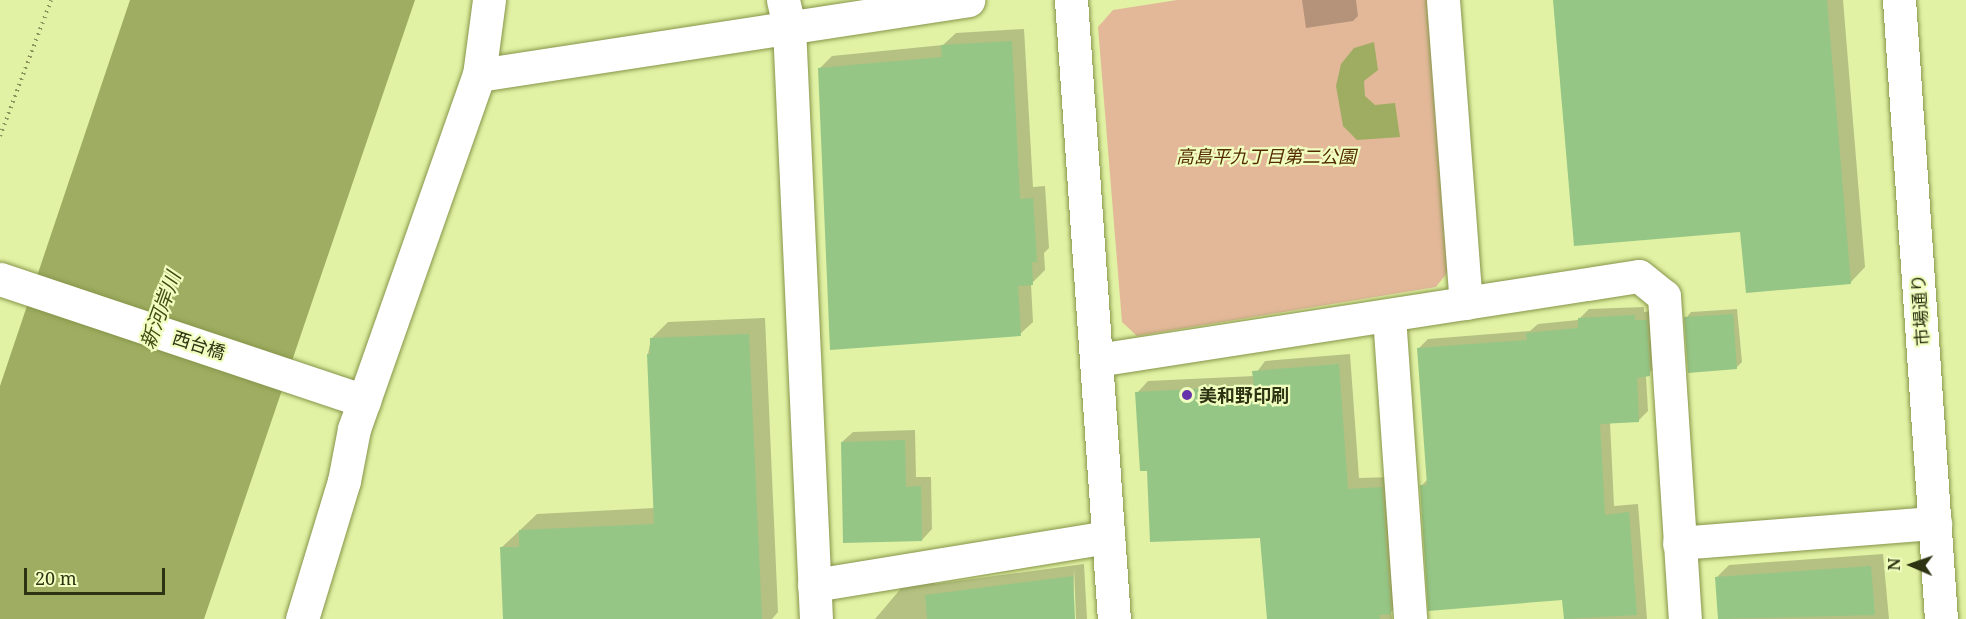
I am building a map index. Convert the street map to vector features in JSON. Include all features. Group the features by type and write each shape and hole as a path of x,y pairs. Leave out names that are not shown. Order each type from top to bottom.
{"street":[{"path":"302,619 364,401 479,75 489,0"},
{"path":"479,75 786,14 968,0"},
{"path":"1071,0 1114,619"},
{"path":"1443,0 1466,303"},
{"name":"市場通り","path":"1899,0 1941,619"},
{"path":"786,14 816,619"},
{"path":"1097,360 1639,276 1664,296 1685,619"},
{"name":"西台橋","path":"0,279 364,401"},
{"path":"1389,316 1410,619"},
{"path":"1679,543 1935,523"},
{"path":"814,585 1108,537"}],"path":[{"path":"0,136 51,0"}],"green space":[{"name":"高島平九丁目第二公園","path":"1177,0 1431,0 1450,269 1436,287 1137,336 1122,322 1098,27 1113,10"}],"water":[{"name":"新河岸川","path":"130,0 415,0 204,619 0,619 0,386"},
{"path":"1374,42 1378,70 1364,81 1365,96 1375,105 1395,103 1400,137 1357,140 1343,126 1336,86 1341,64 1354,48"}],"building":[{"path":"1553,0 1827,0 1851,284 1746,293 1740,232 1574,246"},
{"path":"1012,41 1020,199 1033,198 1037,262 1032,262 1033,285 1018,286 1021,336 830,350 818,68 942,57 941,45"},
{"path":"1733,314 1737,369 1688,373 1684,317"},
{"path":"1635,315 1635,320 1647,320 1650,376 1637,378 1639,422 1600,424 1605,515 1629,512 1637,615 1564,619 1562,600 1428,611 1420,485 1427,485 1417,348 1527,340 1526,333 1578,328 1578,318"},
{"path":"749,334 762,619 503,619 500,547 519,547 519,530 654,524 647,354 650,354 650,338"},
{"path":"1339,364 1348,489 1382,487 1391,614 1379,615 1380,619 1267,619 1260,538 1150,542 1147,471 1140,471 1135,392 1254,386 1252,371"},
{"path":"905,440 906,487 921,486 922,541 843,543 841,442"},
{"path":"1871,566 1875,615 1718,619 1715,577"},
{"path":"1073,576 1075,619 927,619 925,595"}],"place":[{"name":"美和野印刷","path":"1187,395"}]}
